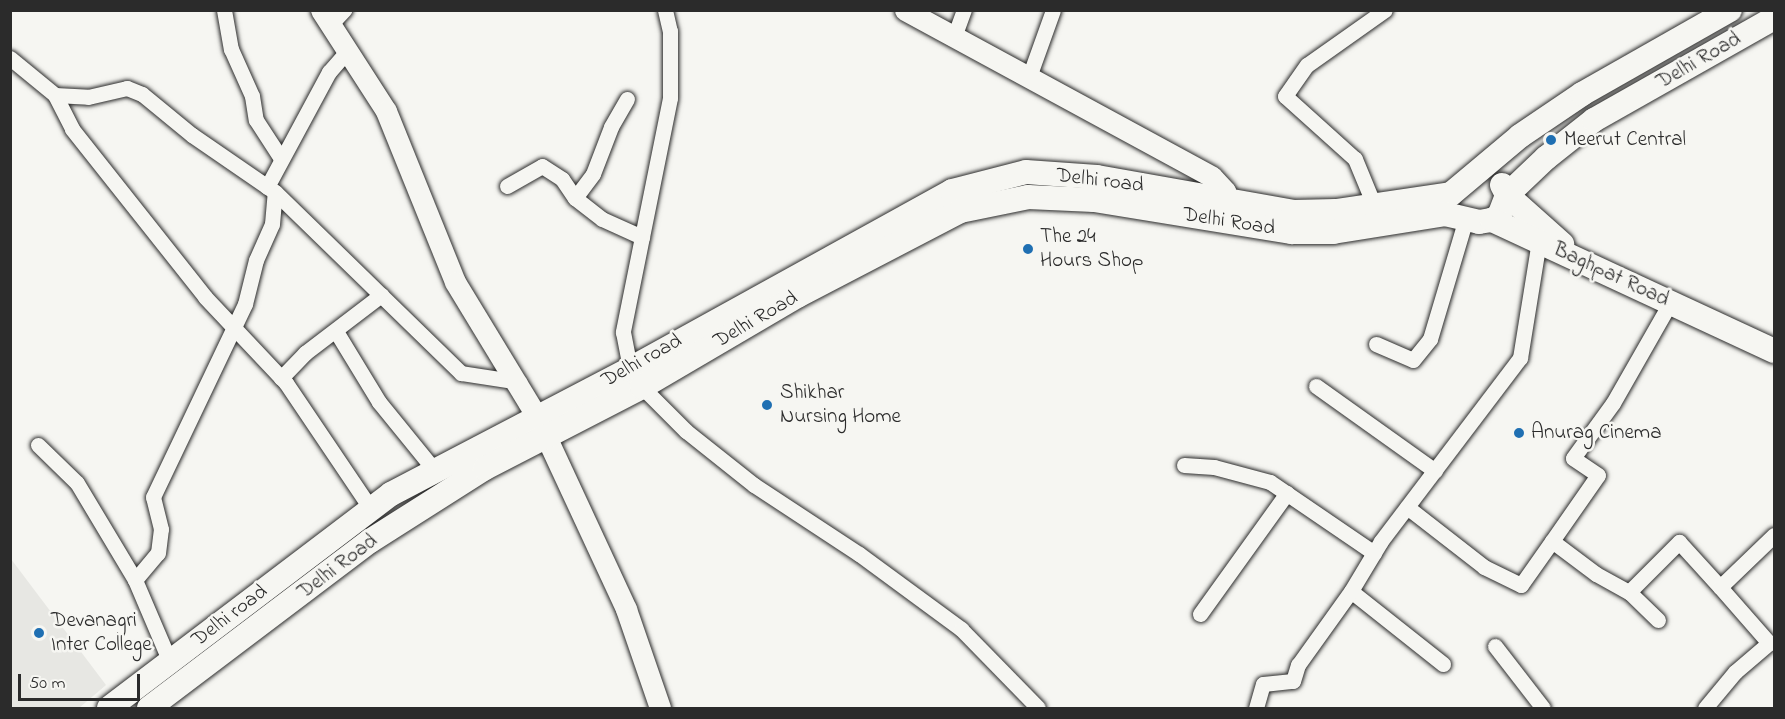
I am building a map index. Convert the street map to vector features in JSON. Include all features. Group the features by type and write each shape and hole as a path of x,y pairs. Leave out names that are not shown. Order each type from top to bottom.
{"main road":[{"name":"Delhi Road","path":"1230,213 1293,212 1374,205 1451,194 1520,136 1582,94 1730,10"},
{"name":"Delhi Road","path":"1492,220 1499,216 1507,195 1546,158 1594,120 1774,18"},
{"path":"1482,169 1495,177 1507,195 1582,261"},
{"name":"Delhi Road","path":"149,708 370,541 485,468 541,427 960,211 1028,197 1190,205 1230,213 1292,232 1334,232 1456,216"},
{"name":"Baghpat Road","path":"1456,216 1479,222 1492,220 1774,351"},
{"name":"Delhi road","path":"109,708 371,509 435,471 541,427"}],"street":[{"path":"224,10 231,49 252,96 256,120 280,157"},
{"path":"665,10 670,31 670,98 623,332 636,378 686,431 754,485 860,554 961,629 1038,708"},
{"path":"905,10 1212,177 1230,213"},
{"path":"954,37 964,10"},
{"path":"1029,77 1053,10"},
{"path":"1374,205 1355,159 1285,96 1307,65 1385,10"},
{"path":"332,15 347,51 386,111 455,282 519,382 541,427 626,609 660,708"},
{"path":"135,580 158,553 161,529 153,497 234,328 272,224 271,190 280,157 329,72 347,51"},
{"path":"10,58 55,95 72,129 234,328 281,378 371,509"},
{"path":"55,95 88,97 127,88 135,91 271,190 461,373 519,382"},
{"path":"575,198 593,174 611,127 627,99"},
{"path":"1184,162 1190,205"},
{"path":"507,186 542,166 562,178 575,198 602,219 642,237"},
{"path":"1376,344 1413,360 1430,339 1456,216"},
{"path":"1256,708 1263,684 1293,681 1298,665 1351,591 1374,553 1520,358 1539,241"},
{"path":"281,378 306,353 336,333 381,295"},
{"path":"1407,507 1484,567 1521,585 1598,474 1573,458 1613,403 1670,303"},
{"path":"336,333 380,402 435,471"},
{"path":"1316,386 1435,471"},
{"path":"38,445 77,483 135,580 170,662"},
{"path":"1184,465 1214,467 1270,482 1374,553"},
{"path":"1200,614 1287,493"},
{"path":"1720,586 1774,535"},
{"path":"1552,542 1596,574 1629,592 1658,620"},
{"path":"1629,592 1679,542 1769,644 1735,672 1705,708"},
{"path":"1351,591 1443,663"},
{"path":"1495,645 1543,708"}],"shaded area":[{"name":"Devanagri Inter College","path":"11,559 106,685 79,708 11,708"}],"place":[{"name":"Meerut Central","path":"1551,140"},
{"name":"The 24 Hours Shop","path":"1028,249"},
{"name":"Shikhar Nursing Home","path":"767,405"},
{"name":"Anurag Cinema","path":"1519,433"},
{"name":"Devanagri Inter College","path":"39,633"}]}
